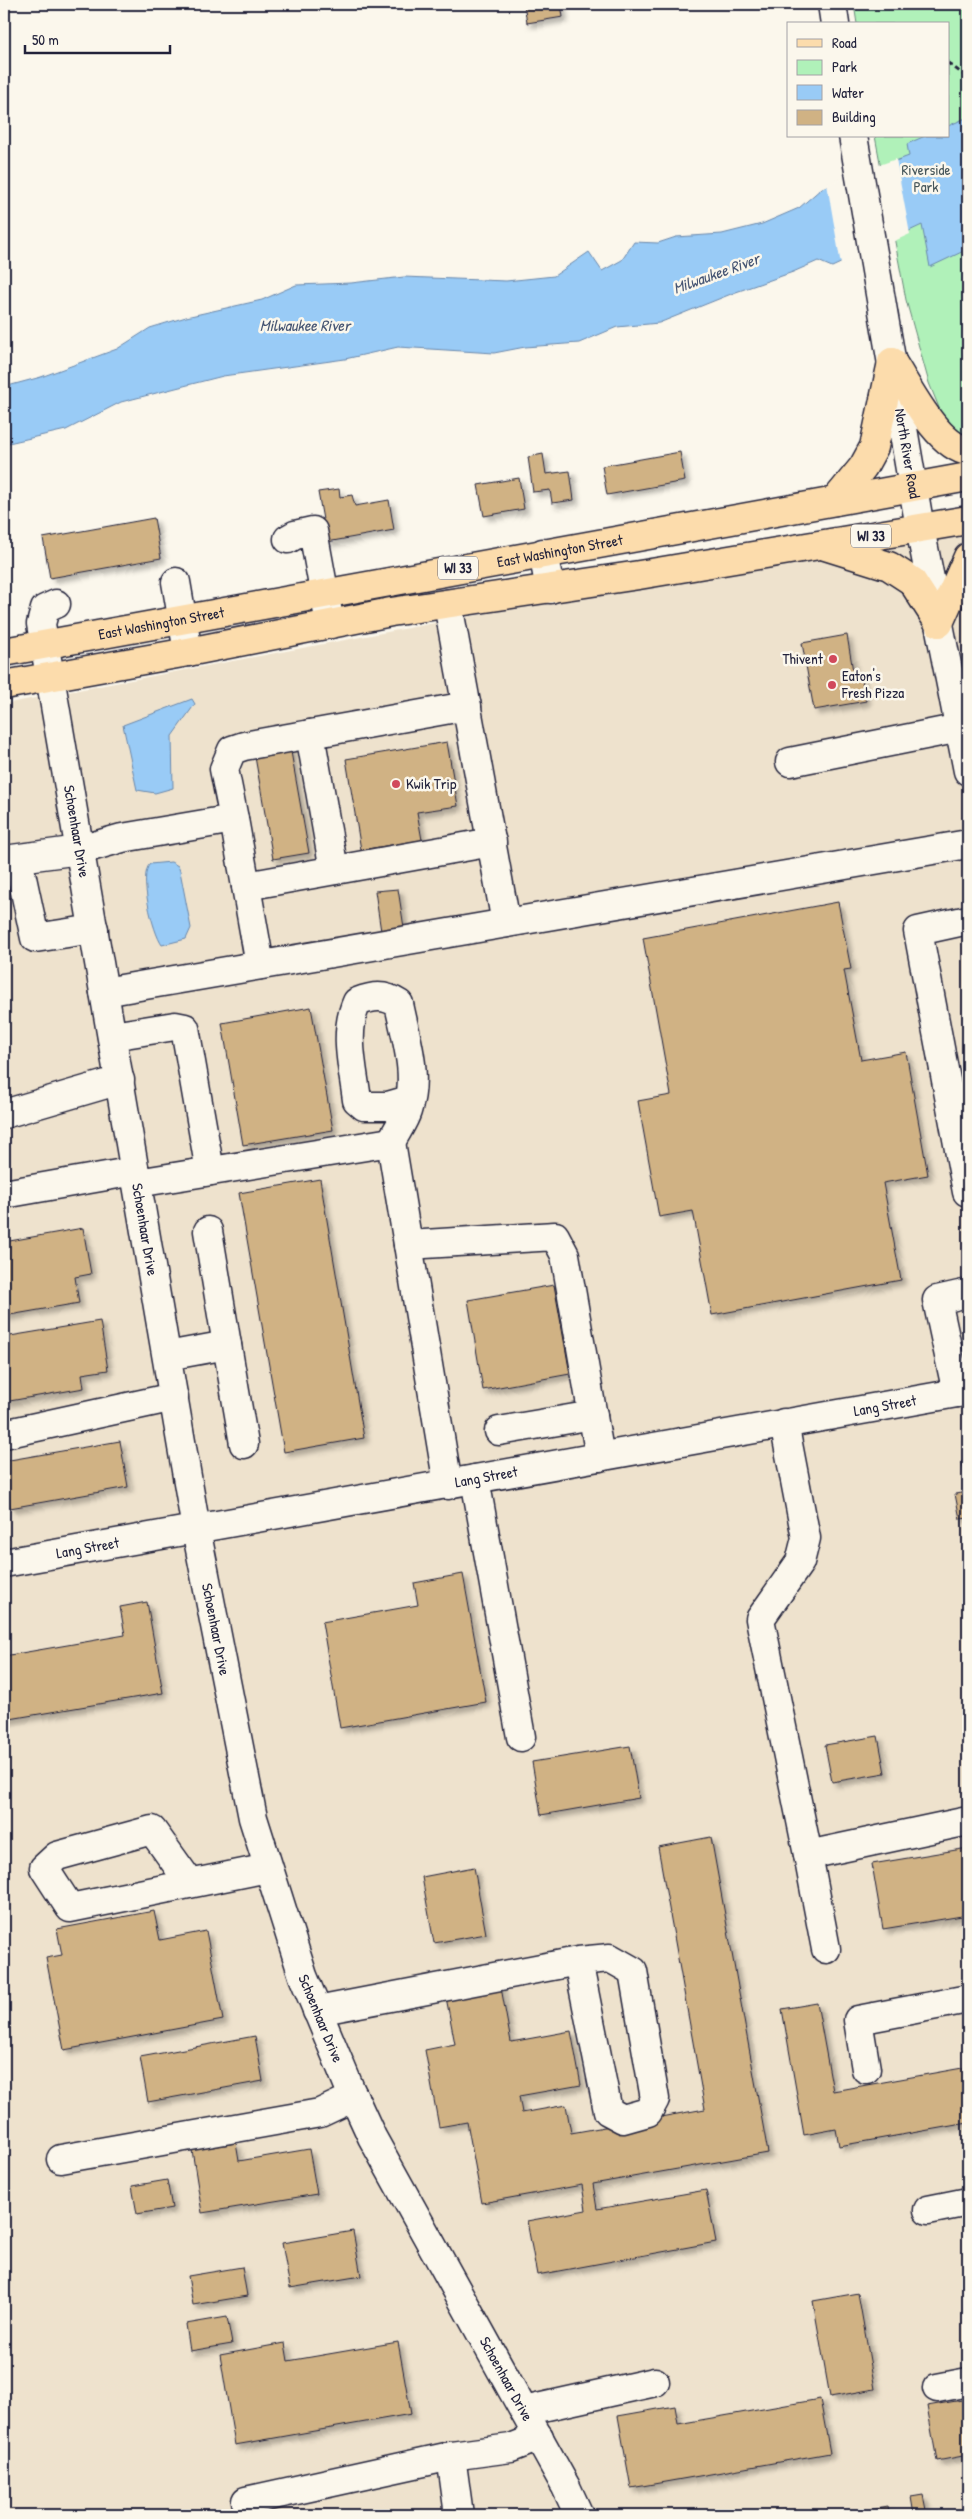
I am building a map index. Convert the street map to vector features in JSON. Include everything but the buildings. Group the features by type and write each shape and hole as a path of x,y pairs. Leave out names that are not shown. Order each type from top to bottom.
{"main road":[{"path":"892,362 939,434 960,450 968,451"},
{"path":"835,501 863,468 874,447 892,362"},
{"name":"East Washington Street","path":"4,652 324,592 968,477"},
{"name":"WI 33","path":"4,685 51,678 330,624 968,520"},
{"path":"822,544 889,566 912,581 940,623"},
{"path":"940,623 968,557"}],"street":[{"path":"832,4 835,22"},
{"name":"North River Road","path":"854,144 920,528 968,771"},
{"path":"288,539 295,535 313,531 330,624"},
{"path":"543,553 550,589"},
{"path":"176,582 188,652"},
{"name":"Schoenhaar Drive","path":"56,604 45,609 41,618 45,644 196,1529 253,1818 303,1976 372,2137 539,2437 579,2515"},
{"path":"448,604 506,923"},
{"path":"260,965 224,769 232,750 244,746 467,706"},
{"path":"790,762 960,728"},
{"path":"310,734 334,870"},
{"path":"94,930 35,938 11,859 80,850 122,838 234,820"},
{"path":"246,886 492,842"},
{"path":"104,992 968,844"},
{"path":"968,920 918,931 968,1194"},
{"path":"112,1036 175,1026 185,1028 210,1171"},
{"path":"4,1114 120,1080"},
{"path":"409,1100 407,1111 391,1142 448,1485"},
{"path":"4,1194 136,1177 210,1171 391,1142"},
{"path":"208,1231 244,1444"},
{"path":"408,1245 555,1236 565,1255 600,1457"},
{"path":"963,1392 937,1300 968,1293"},
{"path":"167,1356 227,1345"},
{"name":"Lang Street","path":"4,1563 963,1392"},
{"path":"4,1434 174,1397"},
{"path":"499,1431 592,1415"},
{"path":"784,1423 806,1538 800,1562 760,1619 826,1949"},
{"path":"476,1480 521,1737"},
{"path":"808,1855 968,1821"},
{"path":"190,1883 152,1830 57,1856 44,1868 70,1908 268,1868"},
{"path":"317,2010 578,1961 610,1958 633,1971 656,2099 648,2112 623,2119 608,2111 578,1961"},
{"path":"866,2069 858,2020 968,2000"},
{"path":"62,2159 320,2113 354,2097"},
{"path":"928,2210 968,2202"},
{"path":"524,2411 655,2382"},
{"path":"937,2388 968,2382"},
{"path":"249,2515 246,2501 451,2456 512,2448 539,2437"},
{"path":"451,2456 459,2515"}],"path":[{"path":"950,64 968,78"}],"shaded area":[{"path":"968,523 968,2515 5,2515 4,704"}],"green space":[{"name":"Riverside Park","path":"854,4 968,4 968,440 957,434 944,420 929,383 906,300 875,138 950,138 950,22 857,22"}],"water":[{"name":"Milwaukee River","path":"968,117 968,249 930,267 922,225 832,267 818,261 659,323 617,327 579,343 525,347 494,353 398,347 345,359 223,376 121,402 66,430 4,444 4,387 41,377 117,349 150,328 186,317 262,300 296,285 351,283 404,277 506,281 554,276 589,252 602,271 622,260 634,242 658,243 676,237 722,234 762,224 799,208 822,188 909,156 907,144 920,138 950,138 950,125"},
{"path":"192,699 195,704 172,736 173,788 155,793 137,790 123,725"},
{"path":"171,862 178,866 180,871 191,928 186,939 162,945 151,917 146,891 146,879 150,864"}],"pier":[{"path":"896,159 910,234 841,265 827,184"}],"place":[{"name":"Thivent","path":"833,659"},
{"name":"Eaton's Fresh Pizza","path":"832,685"},
{"name":"Kwik Trip","path":"396,784"}]}
